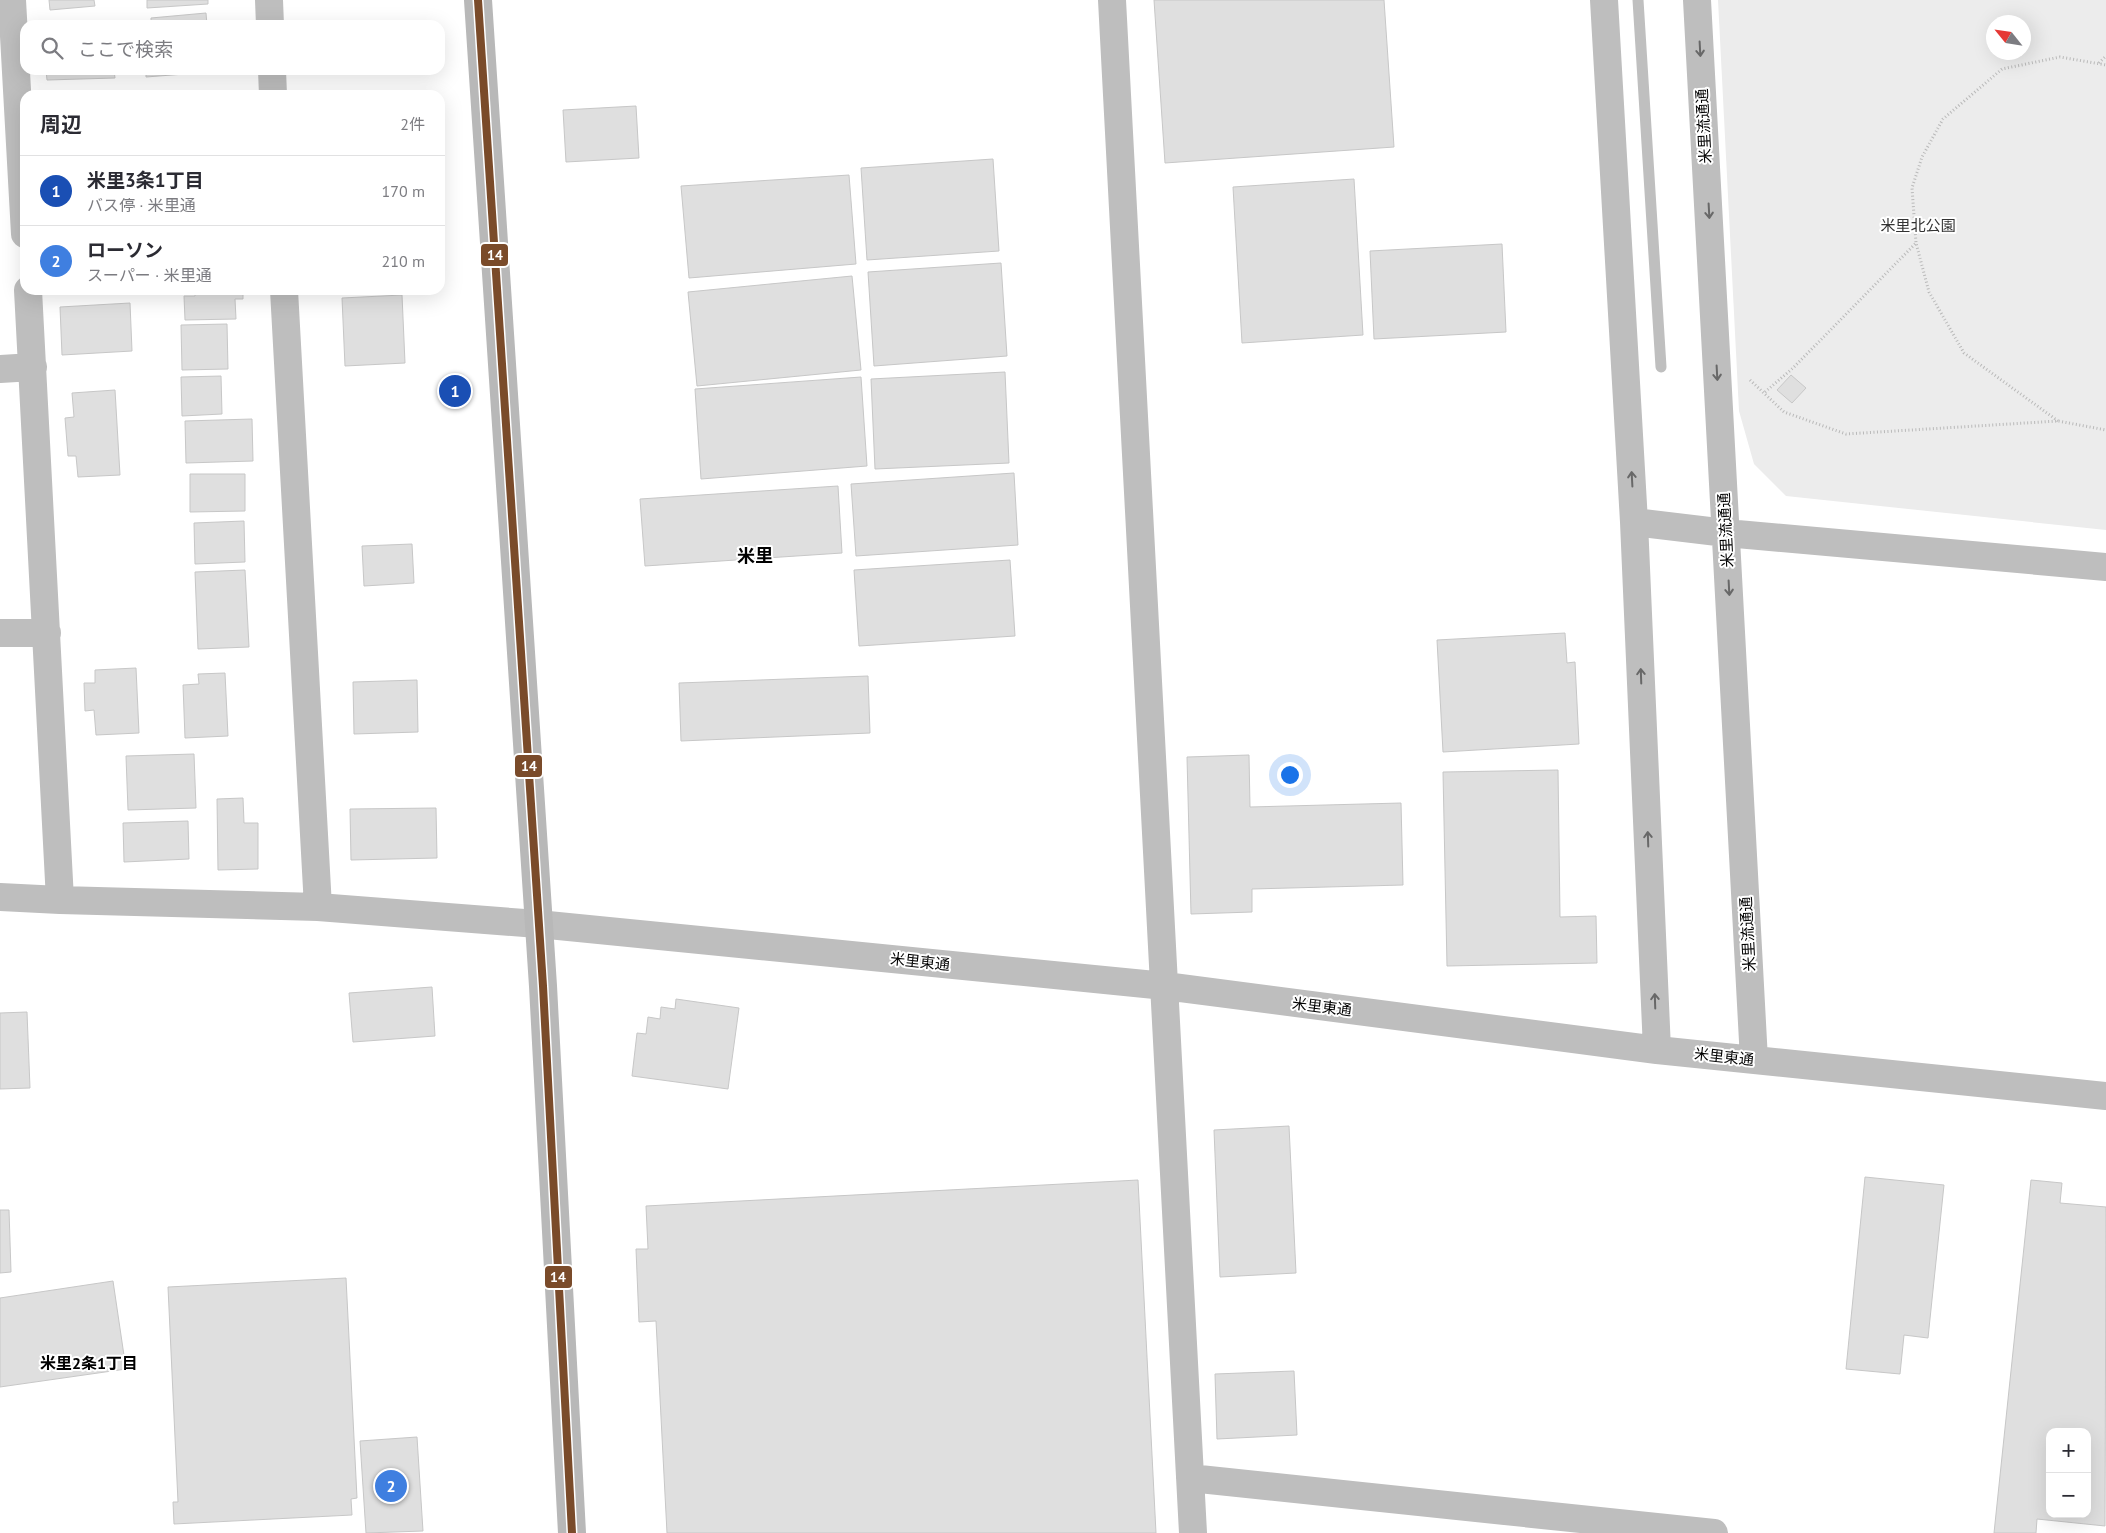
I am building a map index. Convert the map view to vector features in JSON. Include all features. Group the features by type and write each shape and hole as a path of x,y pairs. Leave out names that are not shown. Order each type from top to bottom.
{"street":[{"path":"12,0 15,132 20,183"},
{"path":"268,0 270,20"},
{"path":"478,0 538,924 544,986 572,1533"},
{"path":"1112,0 1166,986 1193,1533"},
{"path":"1604,0 1634,522 1657,1050"},
{"name":"米里流通通","path":"1697,0 1754,1060"},
{"path":"272,75 273,90"},
{"path":"28,295 60,900"},
{"path":"284,295 318,907"},
{"path":"0,369 33,367"},
{"path":"1634,522 1726,533 2106,567"},
{"path":"0,633 47,633"},
{"name":"米里東通","path":"0,897 318,907 538,924 1166,986 1657,1050 2106,1096"},
{"path":"1190,1478 1714,1533"}],"path":[{"path":"2099,63 2106,56"},
{"path":"2058,421 1964,353 1929,292 1916,244 1912,188 1922,157 1943,119 2002,69 2060,57 2106,65"},
{"path":"1765,392 1793,368 1916,244"},
{"path":"1745,376 1765,392 1784,412 1846,434 2058,421 2106,430"}],"green space":[{"name":"米里北公園","path":"1718,0 2106,0 2106,530 1786,496 1754,464 1739,411"}],"building":[{"path":"49,0 94,0 95,6 50,10"},
{"path":"147,0 208,0 208,4 147,8"},
{"path":"1154,0 1384,0 1394,147 1165,163"},
{"path":"206,13 207,20 151,20 151,18"},
{"path":"46,75 115,75 115,78 47,80"},
{"path":"146,75 172,75 146,77"},
{"path":"636,106 639,158 566,162 563,110"},
{"path":"993,159 999,251 867,260 861,168"},
{"path":"849,175 856,264 689,278 681,186"},
{"path":"1354,179 1363,335 1242,343 1233,187"},
{"path":"1502,244 1506,332 1374,339 1370,251"},
{"path":"1001,263 1007,356 874,366 868,272"},
{"path":"852,276 861,370 697,386 688,292"},
{"path":"243,295 243,299 235,299 236,319 185,320 184,296"},
{"path":"402,295 405,363 345,366 342,298"},
{"path":"130,303 132,351 62,355 60,307"},
{"path":"227,324 228,369 182,370 181,325"},
{"path":"1005,372 1009,463 875,469 871,379"},
{"path":"1791,375 1806,388 1792,403 1777,390"},
{"path":"221,376 222,414 182,416 181,377"},
{"path":"861,377 867,466 701,479 695,389"},
{"path":"115,390 120,475 78,477 76,456 68,456 65,418 74,417 72,393"},
{"path":"252,419 253,461 186,463 185,421"},
{"path":"1014,473 1018,545 856,556 851,484"},
{"path":"190,474 245,474 245,511 190,512"},
{"path":"838,486 842,553 645,566 640,499"},
{"path":"244,521 245,562 195,564 194,523"},
{"path":"412,544 414,583 364,586 362,546"},
{"path":"1010,560 1015,636 859,646 854,570"},
{"path":"245,570 249,647 198,649 195,572"},
{"path":"1565,633 1567,663 1575,662 1579,744 1443,752 1437,640"},
{"path":"136,668 139,733 96,735 94,710 85,711 84,683 95,683 95,670"},
{"path":"225,673 228,736 185,738 183,685 199,684 198,674"},
{"path":"868,676 870,733 681,741 679,683"},
{"path":"417,680 418,732 354,734 353,682"},
{"path":"194,754 196,808 128,810 126,756"},
{"path":"1249,755 1250,807 1401,803 1403,885 1252,889 1252,912 1191,914 1187,757"},
{"path":"1558,770 1560,917 1596,916 1597,963 1447,966 1443,772"},
{"path":"243,798 244,823 258,823 258,869 218,870 217,799"},
{"path":"436,808 437,858 351,860 350,809"},
{"path":"188,821 189,859 124,862 123,823"},
{"path":"432,987 435,1036 353,1042 349,993"},
{"path":"676,999 739,1008 728,1089 632,1076 637,1033 646,1034 648,1017 660,1019 661,1007 675,1009"},
{"path":"27,1012 30,1088 0,1089 0,1013"},
{"path":"1289,1126 1296,1273 1220,1277 1214,1130"},
{"path":"1865,1177 1944,1185 1928,1338 1904,1335 1900,1374 1846,1369"},
{"path":"1138,1180 1156,1533 667,1533 656,1321 639,1322 636,1249 648,1249 646,1206"},
{"path":"2031,1180 2062,1183 2060,1203 2106,1207 2105,1526 2037,1519 2036,1533 1994,1533"},
{"path":"0,1210 9,1210 11,1272 0,1273"},
{"path":"346,1278 357,1498 351,1499 352,1515 174,1524 173,1502 178,1502 168,1287"},
{"path":"113,1281 126,1369 0,1387 0,1298"},
{"path":"1294,1371 1297,1435 1217,1439 1215,1374"},
{"path":"417,1437 423,1531 366,1533 360,1441"}],"waterway":[{"path":"1638,0 1661,367"}],"transit line":[{"name":"14","path":"478,0 543,986 572,1533"}],"place":[{"name":"米里3条1丁目","path":"455,391"},
{"name":"ローソン","path":"391,1486"}],"district":[{"name":"米里","path":"755,556"},
{"name":"米里2条1丁目","path":"89,1363"}]}
